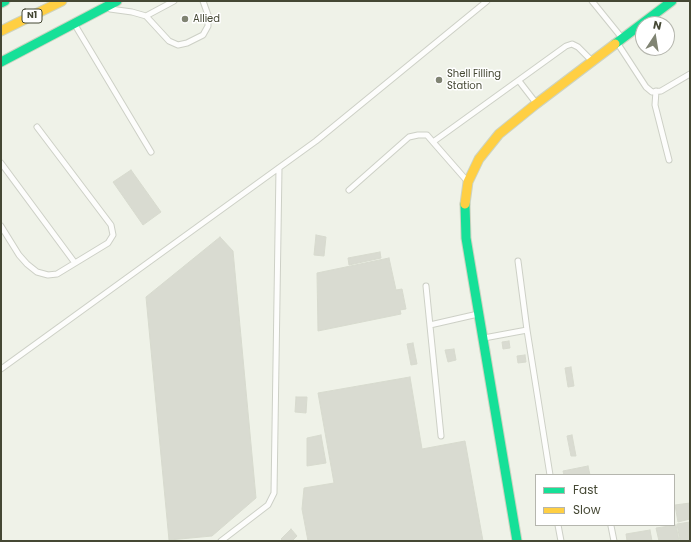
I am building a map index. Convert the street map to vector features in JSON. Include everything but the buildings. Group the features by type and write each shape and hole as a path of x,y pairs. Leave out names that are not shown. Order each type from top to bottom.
{"main road":[{"path":"1,3 5,1"},
{"name":"N1","path":"1,31 62,1"},
{"path":"1,62 117,1"},
{"path":"517,541 466,238 464,210 468,182 479,159 499,134 536,104 672,1"}],"lane":[{"path":"146,16 174,1"},
{"path":"105,8 132,12 146,16 170,41 178,45 187,43 203,35 208,26 208,14 203,1"},
{"path":"1,369 316,141 487,1"},
{"path":"592,1 620,41 646,87 652,92 661,91 690,74"},
{"path":"75,24 151,152"},
{"path":"434,142 566,46 572,44 578,47 592,62"},
{"path":"519,81 536,104"},
{"path":"656,91 655,105 669,160"},
{"path":"1,226 27,264 37,272 48,275 57,274 108,243 113,235 111,225 37,127"},
{"path":"349,190 409,137 418,135 426,136 434,142 468,182"},
{"path":"1,163 75,263"},
{"path":"221,541 268,505 274,493 279,168"},
{"path":"518,261 527,330 550,474"},
{"path":"426,286 441,436"},
{"path":"430,325 479,314"},
{"path":"483,338 527,330"},
{"path":"558,526 561,541"},
{"path":"611,526 614,541"}],"traffic: fast":[{"path":"1,3 5,1"},
{"path":"1,62 117,1"},
{"path":"615,44 672,1"},
{"path":"465,204 466,238 517,541"}],"traffic: slow":[{"path":"1,31 62,1"},
{"path":"465,204 468,182 479,159 499,134 615,44"}],"place":[{"name":"Allied","path":"185,19"},
{"name":"Shell Filling Station","path":"439,80"}]}
